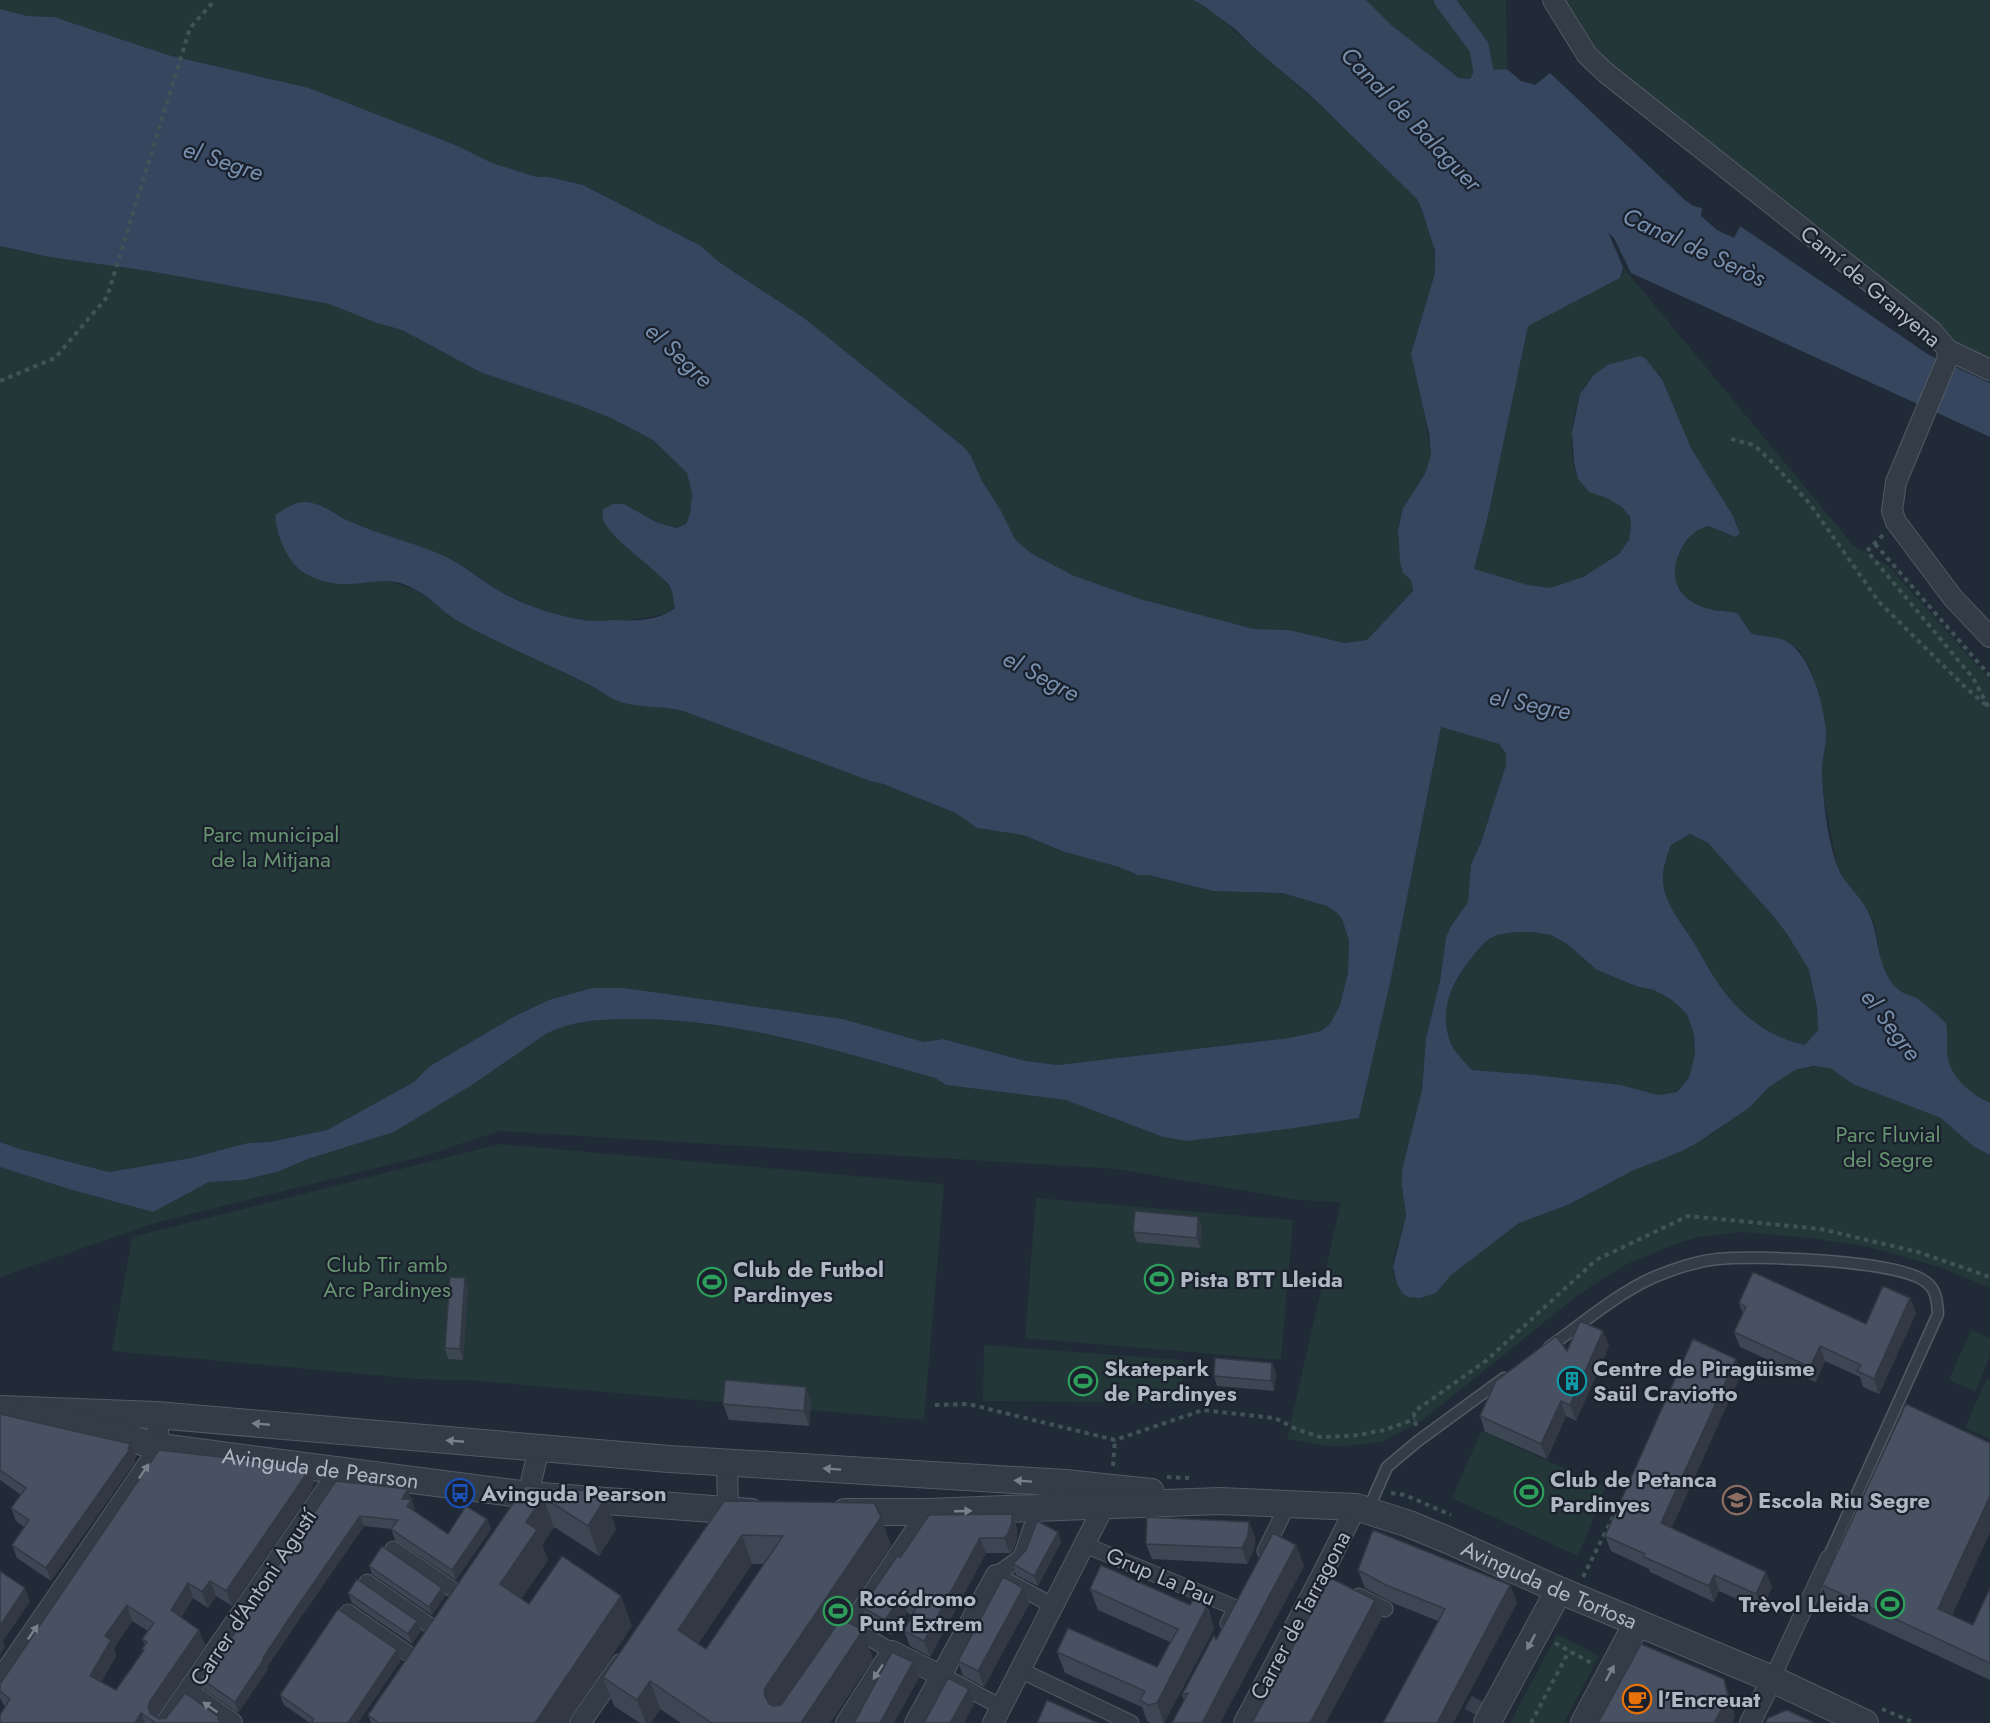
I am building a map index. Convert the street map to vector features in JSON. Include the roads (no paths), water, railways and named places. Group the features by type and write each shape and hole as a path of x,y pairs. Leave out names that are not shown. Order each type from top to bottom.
{"street":[{"name":"Camí de Granyena","path":"1553,0 1587,55 1606,74 1932,331 1947,355 1896,482 1892,511 1896,522 1953,598 1990,637"},
{"path":"1947,355 1990,370"},
{"name":"Avinguda de Pearson","path":"0,1409 156,1415 539,1448 1109,1487"},
{"name":"Avinguda de Pearson","path":"27,1410 160,1447 528,1495 728,1511 773,1512"},
{"path":"0,1680 160,1447 156,1415"},
{"path":"513,1517 528,1495 539,1448"},
{"path":"711,1536 728,1511 727,1462"},
{"name":"Carrer d'Antoni Agustí","path":"166,1723 340,1470"},
{"path":"828,1659 850,1627 917,1512 922,1492 919,1482 912,1474"},
{"path":"917,1512 962,1477"},
{"path":"817,1512 917,1512 1038,1508 1109,1487"},
{"path":"850,1627 940,1675 997,1715 1085,1545 1109,1487"},
{"name":"Avinguda de Tortosa","path":"1109,1487 1219,1501 1362,1509 1419,1528 1567,1594 1772,1680 1865,1723"},
{"path":"1257,1566 1288,1504"},
{"path":"915,1723 996,1575 1021,1557 1038,1508"},
{"name":"Carrer de Tarragona","path":"1244,1723 1332,1582 1362,1509"},
{"name":"Grup La Pau","path":"1085,1545 1239,1603 1219,1639"},
{"path":"393,1549 461,1595"},
{"path":"1750,1723 1828,1558"},
{"path":"996,1575 1054,1606"},
{"path":"407,1678 474,1576"},
{"path":"368,1582 438,1631"},
{"path":"1332,1582 1385,1609"},
{"path":"1487,1723 1536,1633 1567,1594"},
{"path":"348,1612 418,1660"},
{"path":"1584,1723 1637,1623"},
{"path":"580,1723 632,1648"},
{"path":"846,1723 892,1651"},
{"path":"1020,1670 1131,1723"},
{"path":"188,1692 232,1723"}],"lane":[{"path":"1536,1356 1652,1278 1716,1259 1839,1261 1893,1270 1918,1277 1928,1283 1937,1296 1938,1314 1828,1558"},
{"path":"1362,1509 1387,1467 1418,1441 1517,1369"}],"water":[{"path":"1193,0 1366,0 1390,24 1459,78 1470,79 1474,71 1507,69 1521,81 1535,85 1550,73 1685,200 1693,206 1702,208 1701,216 1717,230 1734,238 1740,226 1929,355 1990,383 1990,437 1631,273 1614,238 1608,232 1623,267 1620,278 1528,326 1488,516 1474,569 1528,585 1550,588 1583,577 1619,554 1629,540 1630,517 1622,507 1607,498 1589,492 1578,479 1574,463 1572,432 1580,394 1593,376 1607,365 1640,356 1645,358 1662,379 1691,448 1733,516 1740,534 1735,537 1709,526 1695,532 1681,549 1676,564 1676,582 1679,589 1700,606 1738,614 1751,633 1786,641 1803,657 1815,683 1823,710 1826,739 1822,771 1823,794 1828,831 1837,865 1871,917 1882,963 1889,978 1899,990 1918,999 1946,1023 1948,1060 1951,1068 1967,1089 1990,1103 1990,1155 1973,1146 1941,1118 1853,1084 1830,1068 1813,1066 1795,1070 1769,1087 1749,1108 1697,1143 1632,1171 1568,1205 1519,1223 1451,1275 1436,1293 1420,1298 1403,1294 1397,1284 1393,1267 1406,1216 1402,1170 1422,1090 1426,1038 1440,981 1446,937 1468,902 1471,864 1481,842 1506,765 1506,754 1499,744 1441,727 1390,983 1359,1118 1186,1141 1163,1137 1066,1100 946,1085 935,1078 786,1038 711,1024 673,1020 612,1019 578,1023 546,1034 472,1085 394,1132 308,1159 277,1172 243,1180 209,1182 153,1212 0,1167 0,1142 109,1172 191,1158 248,1143 270,1142 327,1130 414,1082 430,1066 517,1015 549,1000 592,988 624,988 843,1019 924,1042 943,1039 1026,1061 1058,1065 1289,1038 1321,1031 1330,1024 1340,1005 1348,973 1349,941 1342,919 1327,906 1282,893 1213,891 1149,875 1138,875 1119,867 1065,852 1023,835 977,828 956,813 683,711 632,705 615,700 456,620 427,597 407,585 391,581 333,583 306,574 288,556 278,531 275,515 296,503 304,502 322,506 361,526 444,556 501,592 536,608 589,621 654,618 675,608 670,587 606,526 603,509 613,504 624,504 656,522 676,528 686,524 690,514 692,494 687,473 653,440 611,418 581,406 482,373 402,330 329,304 149,271 49,257 0,246 0,9 27,16 54,17 168,55 309,88 458,146 492,163 537,177 549,177 583,185 701,246 719,262 804,318 964,447 1015,539 1031,553 1072,575 1140,599 1254,629 1289,630 1345,643 1367,640 1413,591 1411,580 1403,573 1400,562 1398,530 1403,508 1425,474 1431,455 1429,433 1411,354 1435,273 1435,251 1417,199 1310,95 1235,29","holes":["1690,834 1708,843 1774,917 1809,970 1817,1008 1818,1030 1805,1045 1776,1035 1751,1020 1740,1010 1709,970 1673,911 1664,889 1664,867 1671,845","1532,932 1551,935 1567,944 1597,970 1636,986 1654,990 1672,1000 1687,1014 1694,1035 1695,1054 1689,1078 1677,1092 1658,1095 1621,1085 1472,1070 1456,1052 1447,1029 1447,1006 1454,984 1467,964 1489,939 1504,934"]}],"waterway":[{"path":"1444,0 1479,47 1488,96"}],"tunnel":[{"path":"1448,1691 1491,1715"}],"place":[{"name":"Pista BTT Lleida","path":"1159,1279"},
{"name":"Club de Futbol Pardinyes","path":"712,1282"},
{"name":"Skatepark de Pardinyes","path":"1083,1381"},
{"name":"Centre de Piragüisme Saül Craviotto","path":"1572,1381"},
{"name":"Club de Petanca Pardinyes","path":"1529,1492"},
{"name":"Avinguda Pearson","path":"460,1493"},
{"name":"Escola Riu Segre","path":"1737,1500"},
{"name":"Trèvol Lleida","path":"1890,1604"},
{"name":"Rocódromo Punt Extrem","path":"838,1611"},
{"name":"l'Encreuat","path":"1637,1699"}],"water label":[{"name":"Canal de Balaguer","path":"1411,119"},
{"name":"el Segre","path":"223,161"},
{"name":"Canal de Seròs","path":"1694,247"},
{"name":"el Segre","path":"679,355"},
{"name":"el Segre","path":"1041,676"},
{"name":"el Segre","path":"1530,704"},
{"name":"el Segre","path":"1891,1025"}],"park label":[{"name":"Parc municipal de la Mitjana","path":"271,846"},
{"name":"Parc Fluvial del Segre","path":"1888,1146"},
{"name":"Club Tir amb Arc Pardinyes","path":"387,1276"}]}
